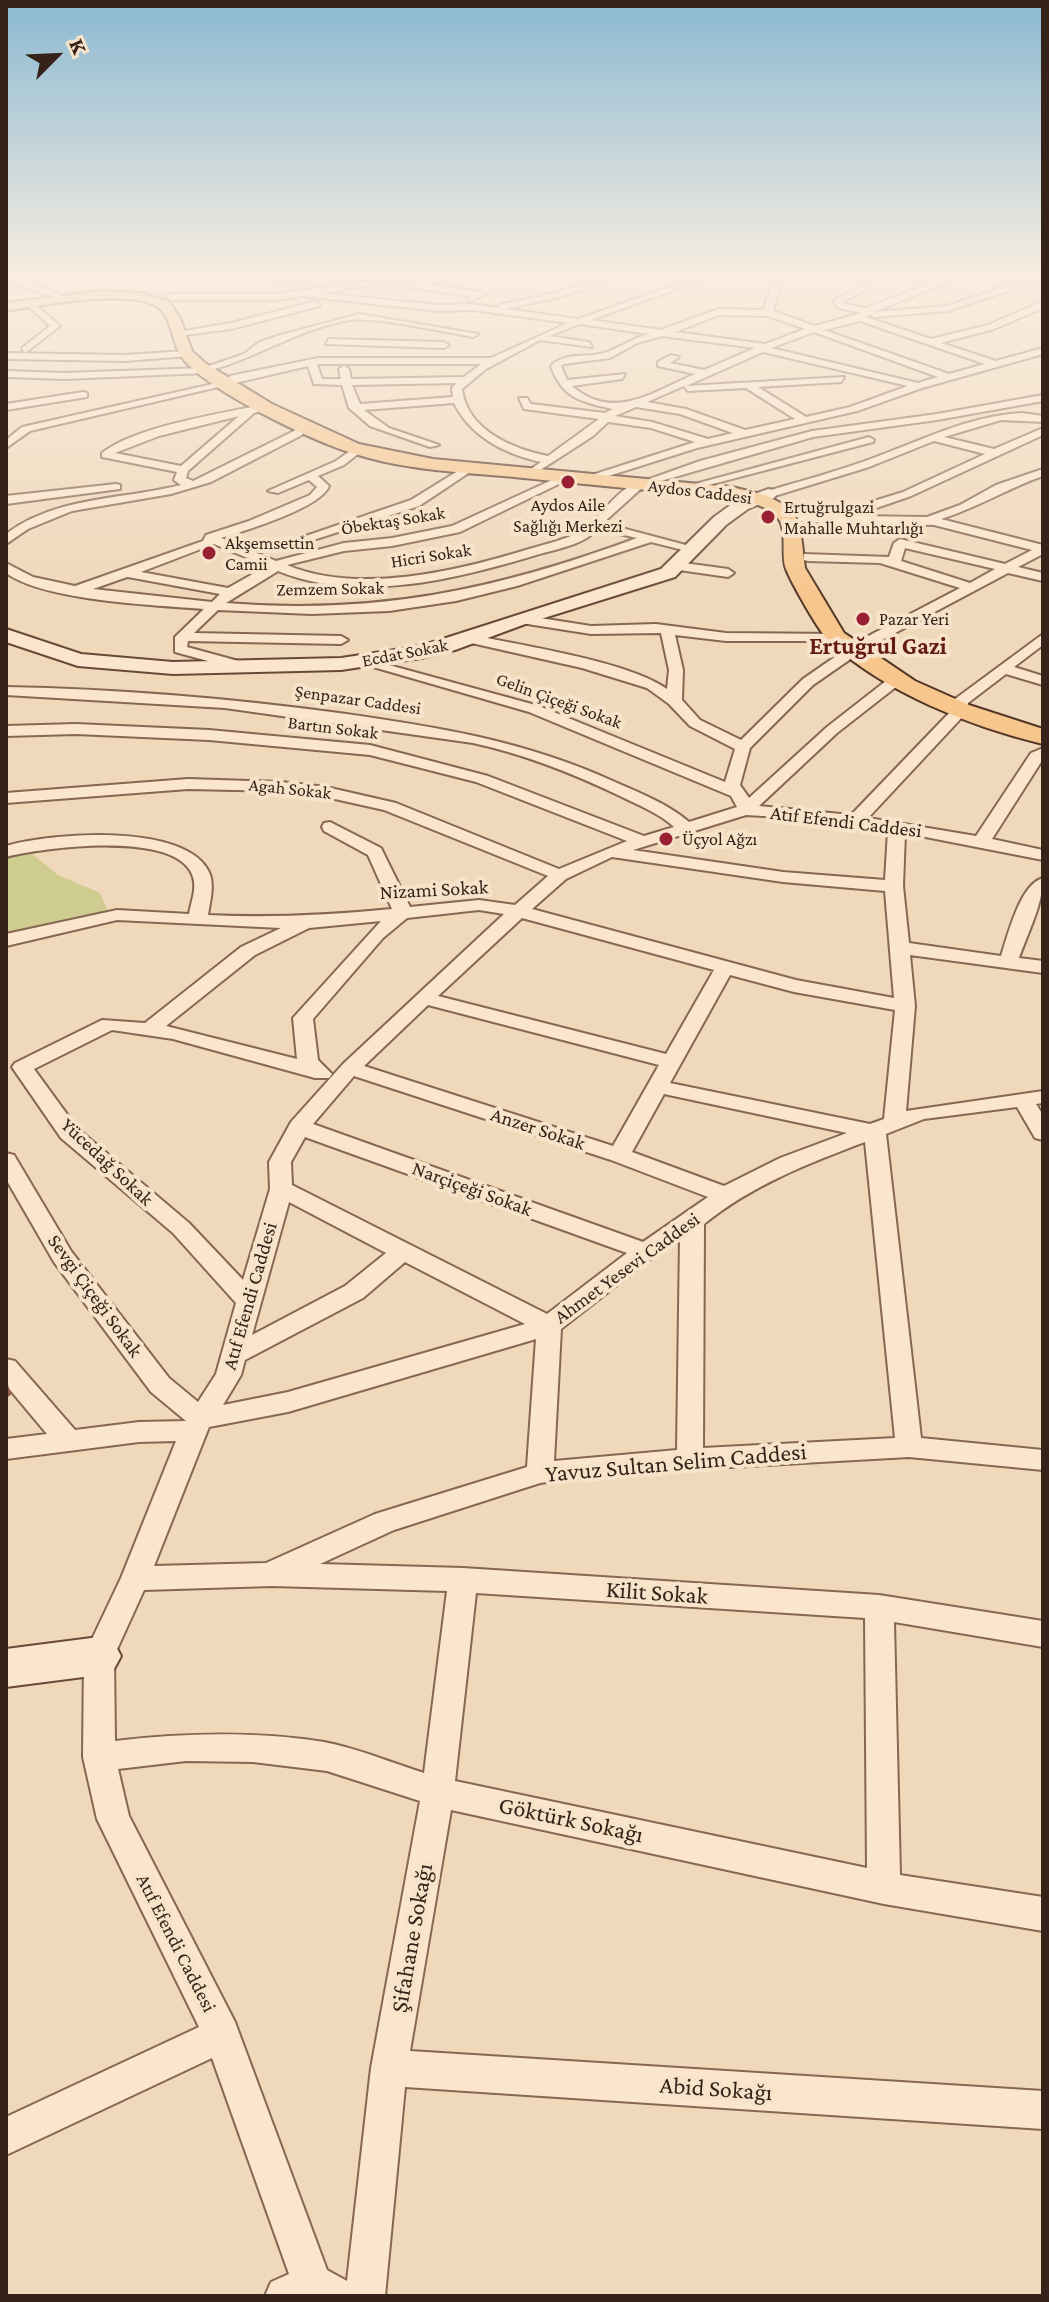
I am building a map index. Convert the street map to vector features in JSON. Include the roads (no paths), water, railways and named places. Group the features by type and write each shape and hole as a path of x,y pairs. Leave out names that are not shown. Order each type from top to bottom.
{"main road":[{"name":"Aydos Caddesi","path":"234,383 260,408 399,460 470,468 538,468 565,477 701,484 763,496 792,506 803,518 808,557 815,578 850,644 960,706 1043,730"},
{"name":"Aydos Caddesi","path":"236,383 354,445 415,458 538,468 763,496 785,513 791,527 795,568 850,644 896,680 1043,737"}],"street":[{"path":"75,383 94,413"},
{"path":"6,433 221,383"},
{"path":"347,383 354,408 360,415 389,433 434,445"},
{"path":"462,383 457,388 458,400 469,421 533,458 538,468 589,434 606,417 687,383"},
{"path":"563,384 567,383"},
{"path":"675,388 771,383"},
{"path":"797,383 816,392"},
{"path":"909,383 918,386"},
{"path":"853,409 926,383"},
{"path":"563,384 581,398 682,411 742,433"},
{"path":"750,386 802,419"},
{"path":"6,407 83,395"},
{"path":"829,398 853,409 871,424"},
{"path":"645,482 812,434 937,417 1043,398"},
{"path":"354,408 458,400"},
{"path":"523,400 528,407 652,425 707,442"},
{"path":"599,476 638,461 742,433 853,409 894,407"},
{"path":"185,478 198,457 260,408"},
{"path":"185,478 106,455 116,446 154,434 260,408"},
{"path":"763,496 882,459 932,437 1021,414 1043,419"},
{"path":"6,540 53,514 239,464 298,433 303,424"},
{"path":"6,445 26,429"},
{"path":"832,518 907,494 1043,431"},
{"path":"274,491 340,463 354,445 389,433"},
{"path":"932,437 995,453"},
{"path":"701,484 869,440"},
{"path":"198,457 239,464"},
{"path":"303,539 415,503 470,468"},
{"path":"894,563 900,543 914,520 948,514 1000,487 1043,472"},
{"path":"79,590 209,543 210,538 253,524 314,497 323,486 309,475"},
{"name":"Öbektaş Sokak","path":"182,637 230,592 280,565 328,550 392,542 456,529 565,477"},
{"path":"6,500 185,478"},
{"path":"1026,479 1043,481"},
{"name":"Hicri Sokak","path":"210,538 297,574 336,580 410,580 517,558 572,540 588,532 593,524 645,482"},
{"name":"Ecdat Sokak","path":"6,635 78,660 173,668 363,662 448,646 521,619 668,573 691,548 742,505 763,496"},
{"path":"803,518 914,520 951,525 1043,549"},
{"path":"593,524 691,548"},
{"name":"Zemzem Sokak","path":"10,575 79,590 216,607 363,608 426,603 544,576 650,538"},
{"path":"900,543 1043,577"},
{"path":"896,680 740,801 732,785 743,747 850,644 1043,549"},
{"path":"808,557 862,558 894,563 970,587"},
{"path":"677,566 728,573"},
{"path":"127,573 230,592"},
{"path":"521,619 591,630 667,630 726,637 850,644"},
{"path":"667,630 676,670 674,701"},
{"path":"249,668 180,649 182,637 341,640"},
{"path":"467,638 586,664 652,685 674,701 695,723 743,747"},
{"path":"856,820 960,706 1002,668 1043,638"},
{"path":"6,656 78,660"},
{"name":"Gelin Çiçeği Sokak","path":"363,662 534,709 740,801"},
{"path":"1002,668 1043,681"},
{"name":"Şenpazar Caddesi","path":"6,691 90,693 300,712 460,734 573,769 660,810 685,827"},
{"name":"Bartın Sokak","path":"6,731 76,729 209,735 370,750 482,779 642,841"},
{"path":"982,841 1037,756 1043,753"},
{"name":"Agah Sokak","path":"6,798 151,787 259,784 319,790 369,800 410,813 560,875"},
{"name":"Atıf Efendi Caddesi","path":"310,2292 222,2035 113,1819 99,1757 99,1656 135,1578 197,1425 228,1375 281,1189 280,1162 334,1075 560,875 610,852 685,827 740,801 982,841 1043,855"},
{"path":"897,826 894,886 905,1006 885,1128 909,1447"},
{"path":"330,827 375,852 403,912 376,934 303,1018 308,1062 334,1075"},
{"path":"6,852 31,844 87,839 141,844 177,854 199,870 204,883 198,918"},
{"path":"610,852 783,877 894,886"},
{"path":"1009,961 1028,903 1043,883"},
{"name":"Nizami Sokak","path":"6,940 57,926 117,915 308,922 479,905 519,911 794,986 905,1006"},
{"path":"148,1030 236,959 308,922"},
{"path":"901,948 1043,967"},
{"path":"619,1155 725,967"},
{"path":"424,998 672,1062"},
{"name":"Yücedağ Sokak","path":"249,1302 181,1228 69,1133 22,1067 109,1024 216,1043 334,1075"},
{"name":"Anzer Sokak","path":"334,1075 619,1155 725,1195"},
{"path":"659,1087 885,1128"},
{"path":"1033,1099 1043,1133"},
{"name":"Ahmet Yesevi Caddesi","path":"6,1449 197,1425 288,1402 549,1326 645,1251 725,1195 788,1163 920,1113 1033,1099"},
{"name":"Narçiçeği Sokak","path":"299,1127 645,1251"},
{"name":"Sevgi Çiçeği Sokak","path":"6,1160 62,1256 160,1385 197,1425"},
{"path":"281,1189 549,1326 540,1473"},
{"path":"690,1457 692,1221"},
{"path":"234,1355 354,1292 402,1252"},
{"path":"6,1368 67,1439"},
{"name":"Yavuz Sultan Selim Caddesi","path":"135,1578 269,1575 385,1522 540,1473 690,1457 909,1447 1043,1460"},
{"name":"Kilit Sokak","path":"269,1575 463,1580 879,1607 1043,1634"},
{"name":"Şifahane Sokağı","path":"365,2296 389,2068 438,1792 463,1580"},
{"path":"879,1607 884,1888"},
{"path":"6,1668 99,1656"},
{"name":"Göktürk Sokağı","path":"99,1757 186,1747 253,1748 327,1757 438,1792 884,1888 1043,1914"},
{"path":"6,2136 222,2035"},
{"name":"Abid Sokağı","path":"389,2068 1043,2110"}],"place":[{"name":"Aydos Aile Sağlığı Merkezi","path":"568,482"},
{"name":"Ertuğrulgazi Mahalle Muhtarlığı","path":"768,517"},
{"name":"Akşemsettin Camii","path":"209,553"},
{"name":"Pazar Yeri","path":"863,619"},
{"name":"Üçyol Ağzı","path":"666,839"}],"district":[{"name":"Ertuğrul Gazi","path":"878,647"}]}
